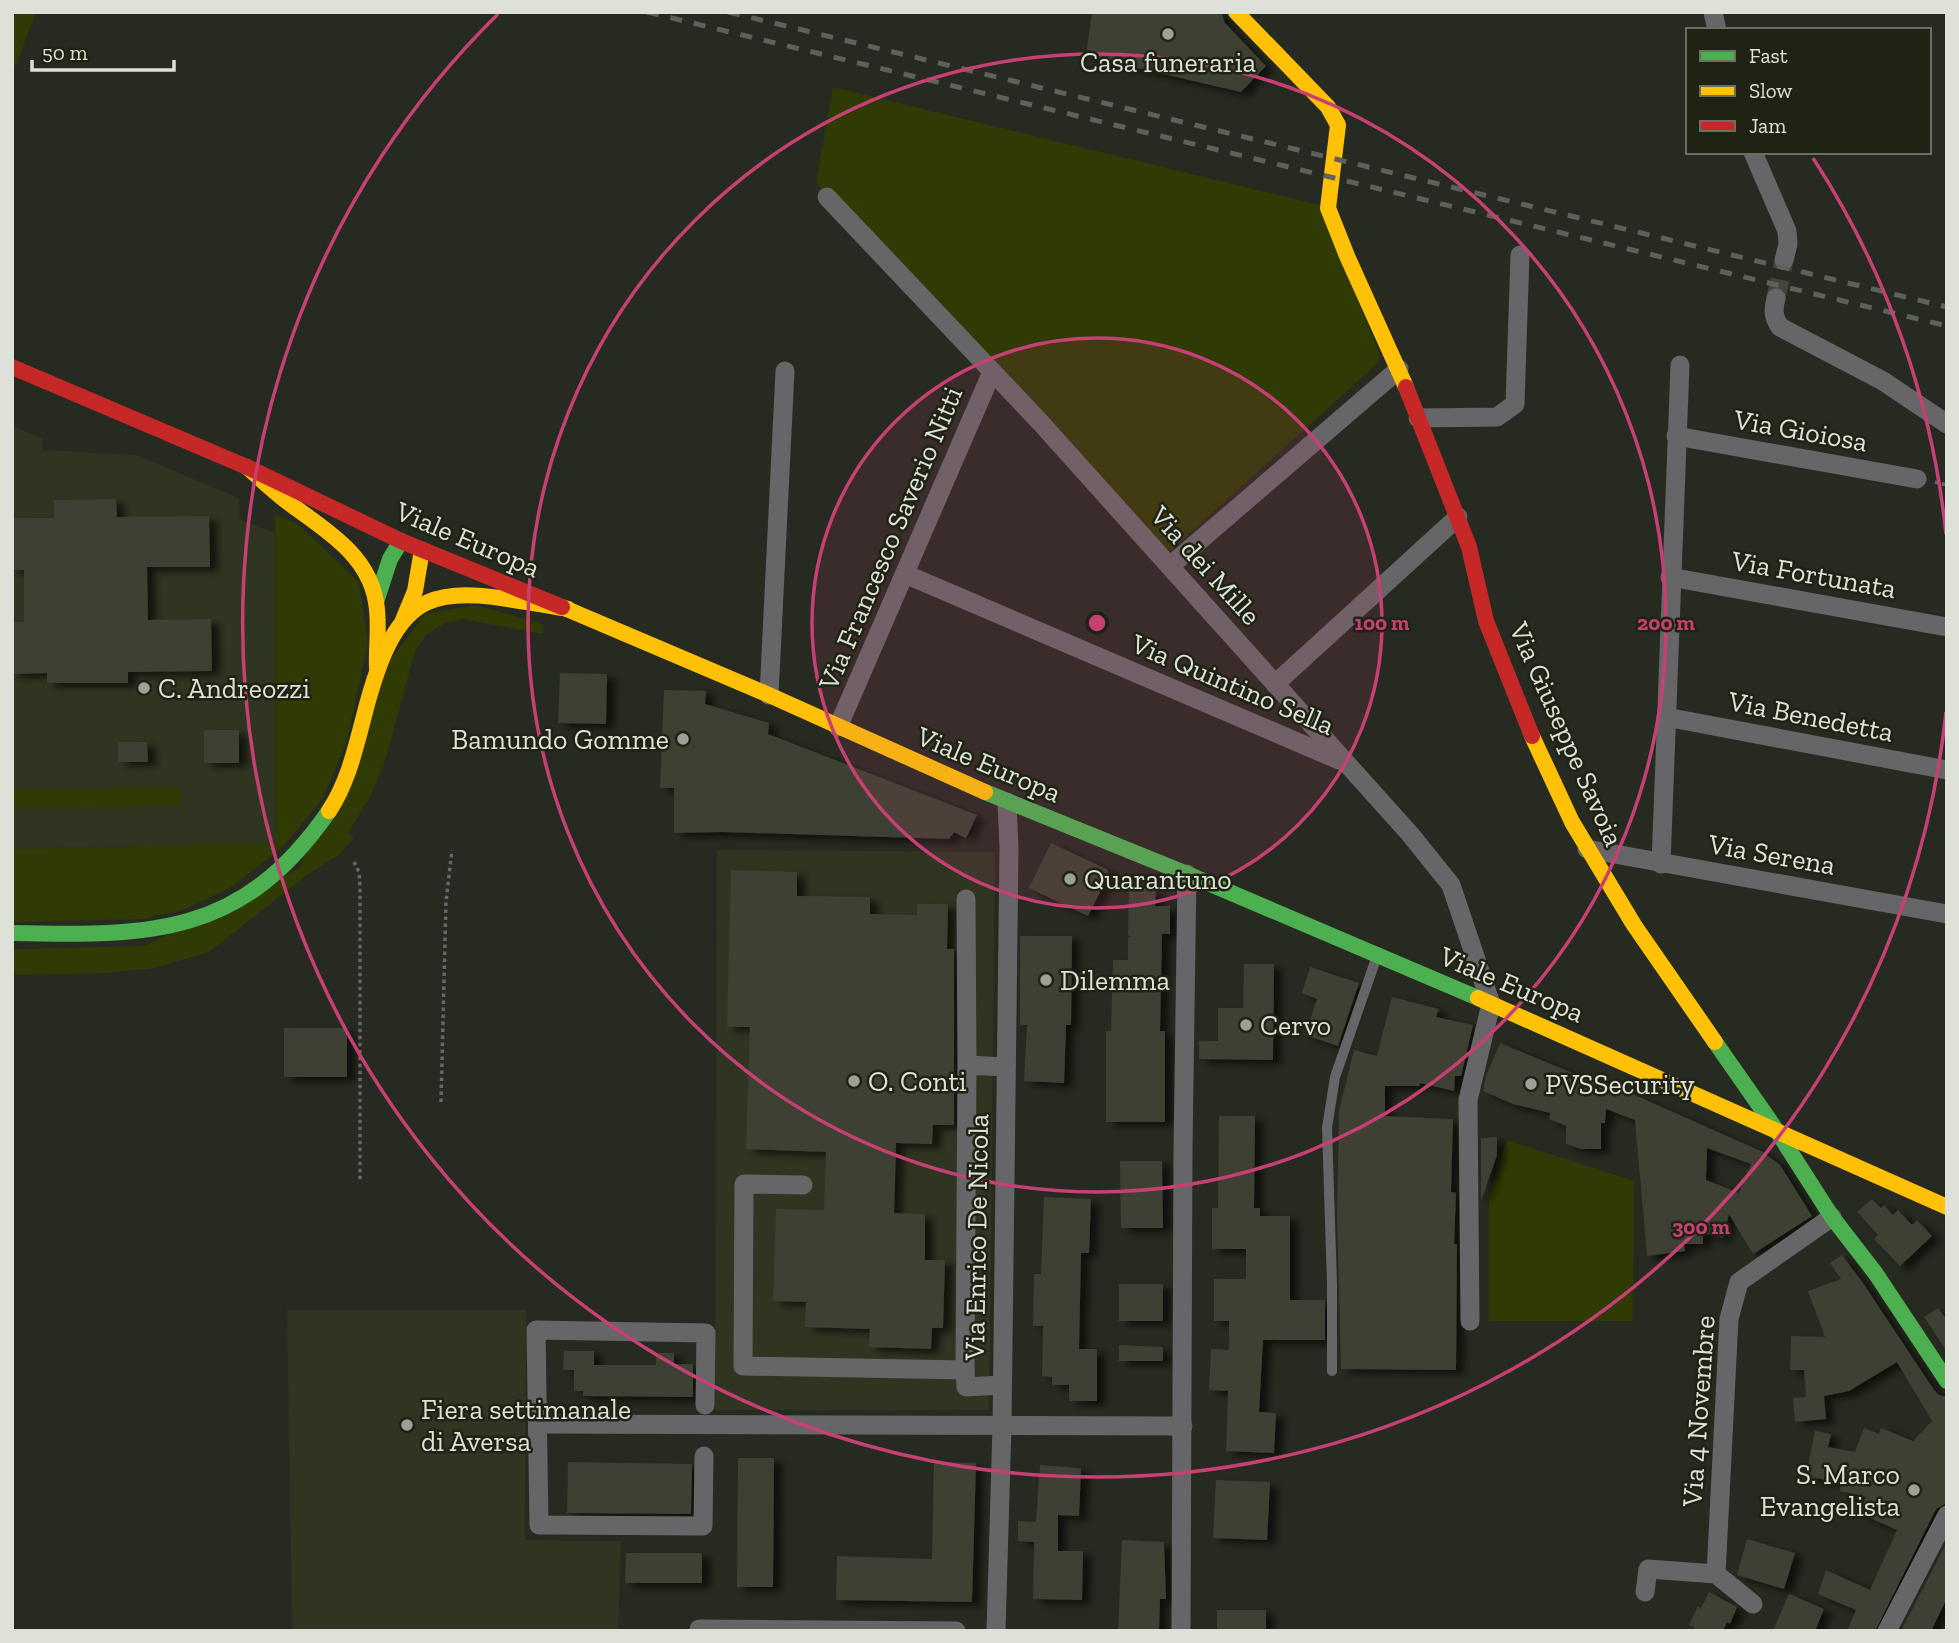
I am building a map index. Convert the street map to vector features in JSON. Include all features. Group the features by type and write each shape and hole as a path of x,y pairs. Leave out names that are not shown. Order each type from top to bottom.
{"main road":[{"name":"Via Giuseppe Savoia","path":"1236,12 1328,107 1338,125 1328,208 1399,369 1458,517 1469,547 1486,621 1519,707 1572,822 1634,925 1947,1381"},
{"name":"Viale Europa","path":"12,367 247,467 401,541 769,695 1007,802 1187,874 1490,1003 1947,1207"},
{"path":"247,467 288,502 334,535 358,560 368,577 376,602 377,668"},
{"path":"376,602 387,568 401,541"},
{"path":"12,933 89,934 156,929 207,916 274,876 328,815 345,784 377,668 415,591 422,550"},
{"path":"403,620 422,604 454,594 568,609"}],"street":[{"path":"1754,154 1787,231 1788,244 1784,260"},
{"name":"Via dei Mille","path":"827,197 1170,566 1410,834 1451,885 1490,1003"},
{"path":"1418,418 1497,416 1515,404 1520,255"},
{"path":"1776,298 1774,320 1780,327 1883,381 1947,425"},
{"path":"1661,864 1679,365"},
{"path":"1170,566 1399,369"},
{"path":"769,695 785,371"},
{"name":"Via Francesco Saverio Nitti","path":"838,727 992,372"},
{"name":"Via Gioiosa","path":"1676,436 1917,479"},
{"path":"1275,684 1458,517"},
{"name":"Via Quintino Sella","path":"905,574 1347,764"},
{"name":"Via Fortunata","path":"1670,577 1947,627"},
{"name":"Via Benedetta","path":"1666,718 1947,770"},
{"name":"Via Enrico De Nicola","path":"996,1631 1002,1426 1009,848 1007,802"},
{"name":"Via Serena","path":"1587,849 1947,914"},
{"path":"1181,1631 1187,874"},
{"path":"966,899 966,1387 1002,1385"},
{"path":"1470,1321 1468,1100 1490,1003"},
{"path":"967,1065 1006,1067"},
{"path":"803,1185 744,1184 743,1366 965,1370"},
{"name":"Via 4 Novembre","path":"1716,1574 1729,1319 1739,1282 1832,1217"},
{"path":"704,1455 703,1526 539,1525 536,1330 706,1333 705,1405"},
{"path":"538,1424 1183,1426"},
{"path":"1887,1631 1947,1515"},
{"path":"1645,1592 1648,1569 1716,1574 1753,1604"},
{"path":"699,1631 956,1631"}],"lane":[{"path":"1332,1371 1327,1128 1335,1077 1378,955"}],"path":[{"path":"441,1102 446,901 452,850"},
{"path":"354,862 359,872 360,886 360,1181"}],"shaded area":[{"name":"C. Andreozzi","path":"12,426 42,438 43,450 136,455 239,498 239,519 275,533 276,843 12,849"},
{"name":"O. Conti","path":"717,850 995,852 989,1410 715,1410"},
{"name":"Fiera settimanale di Aversa","path":"287,1310 526,1310 525,1540 621,1541 618,1631 292,1631"}],"green space":[{"path":"12,12 36,12 12,75"},
{"path":"833,87 1319,205 1379,353 1379,362 1171,550 1164,548 934,299 816,183"},
{"path":"275,515 298,524 359,582 368,643 346,744 323,798 283,847 230,888 185,909 144,919 12,922 12,849 276,843"},
{"path":"476,605 543,624 543,634 463,619 443,624 426,635 415,651 386,758 370,797 348,833 354,838 340,854 306,876 209,952 154,968 107,973 12,975 12,949 144,946 299,868 392,658 425,614"},
{"path":"180,787 180,806 12,808 12,790"},
{"path":"1507,1140 1634,1181 1633,1321 1489,1321 1489,1194"}],"building":[{"name":"Casa funeraria","path":"1092,12 1221,12 1225,23 1266,66 1241,92 1086,56"},
{"path":"116,499 117,517 209,516 210,567 147,567 148,620 211,619 212,671 128,672 128,683 47,683 47,673 12,674 12,622 24,622 24,570 12,570 12,518 54,518 54,500"},
{"path":"560,673 607,674 606,724 558,723"},
{"path":"664,690 706,691 705,704 769,723 768,734 977,815 966,838 954,832 949,839 674,833 674,788 660,788"},
{"path":"204,730 239,730 239,763 204,763"},
{"path":"118,742 147,742 148,762 118,762"},
{"name":"Quarantuno","path":"1051,843 1108,870 1108,876 1088,916 1029,888"},
{"path":"731,870 797,872 797,896 870,897 870,914 917,915 917,904 948,904 947,949 954,949 954,1125 933,1125 932,1144 896,1143 894,1213 925,1214 925,1260 945,1260 943,1328 932,1328 931,1349 869,1347 870,1329 805,1327 806,1302 773,1301 776,1209 824,1210 826,1152 746,1149 750,1027 727,1027"},
{"path":"1129,888 1156,888 1155,906 1170,906 1170,934 1162,934 1160,1031 1165,1031 1165,1122 1106,1122 1106,1031 1111,1031 1113,960 1128,960 1128,937 1132,937 1128,935"},
{"name":"Dilemma","path":"1020,936 1072,936 1071,1025 1066,1025 1064,1083 1024,1081 1027,1025 1020,1025"},
{"name":"Cervo","path":"1244,964 1274,964 1273,1060 1199,1059 1199,1041 1218,1041 1218,1008 1243,1008"},
{"path":"1310,967 1359,983 1338,1046 1305,1035 1317,999 1302,993"},
{"path":"1392,997 1439,1009 1436,1017 1473,1025 1461,1076 1455,1076 1454,1091 1420,1083 1419,1086 1385,1086 1385,1116 1453,1119 1451,1192 1456,1193 1456,1370 1341,1369 1337,1216 1339,1111 1354,1050 1377,1056"},
{"path":"284,1028 347,1028 347,1077 284,1077"},
{"path":"1500,1043 1592,1081 1592,1076 1763,1152 1780,1165 1812,1216 1753,1254 1729,1214 1723,1238 1703,1233 1703,1244 1684,1244 1685,1251 1647,1256 1635,1120 1606,1109 1605,1123 1601,1123 1601,1149 1581,1149 1566,1144 1566,1126 1549,1119 1550,1113 1513,1104 1483,1091 1486,1076","holes":["1707,1148 1751,1164 1739,1193 1706,1180"]},
{"path":"1219,1116 1255,1116 1254,1208 1260,1208 1260,1216 1290,1216 1290,1300 1325,1300 1325,1340 1263,1340 1259,1412 1276,1413 1274,1453 1226,1451 1228,1391 1209,1390 1211,1349 1229,1350 1229,1321 1214,1321 1214,1279 1246,1279 1246,1249 1212,1249 1212,1208 1218,1208"},
{"path":"1497,1137 1497,1155 1481,1201 1481,1138"},
{"path":"1120,1161 1162,1161 1163,1228 1121,1228"},
{"path":"1044,1197 1091,1199 1089,1253 1081,1253 1079,1349 1097,1349 1097,1401 1069,1401 1069,1385 1052,1385 1052,1377 1042,1376 1043,1326 1033,1326 1034,1274 1041,1274"},
{"path":"1872,1199 1881,1208 1884,1205 1893,1215 1898,1210 1912,1225 1917,1220 1932,1236 1900,1266 1874,1239 1878,1235 1857,1212"},
{"path":"1842,1255 1934,1390 1947,1397 1947,1503 1936,1509 1875,1631 1847,1631 1856,1610 1818,1594 1826,1570 1870,1590 1897,1530 1859,1513 1866,1497 1840,1491 1841,1483 1806,1476 1815,1431 1831,1434 1828,1447 1855,1452 1864,1428 1879,1434 1881,1428 1913,1441 1932,1421 1897,1362 1849,1391 1824,1396 1826,1419 1795,1422 1793,1398 1806,1397 1804,1370 1790,1370 1791,1336 1825,1337 1808,1291 1841,1279 1830,1263"},
{"path":"1119,1284 1163,1284 1163,1321 1119,1321"},
{"path":"1938,1308 1947,1320 1947,1352 1924,1317"},
{"path":"1119,1345 1163,1347 1163,1361 1119,1361"},
{"path":"564,1351 594,1351 594,1365 656,1365 656,1353 674,1353 674,1364 693,1364 693,1397 583,1396 583,1391 574,1391 574,1370 563,1370"},
{"path":"738,1458 774,1458 773,1587 737,1587"},
{"path":"568,1462 692,1464 691,1514 567,1513"},
{"path":"934,1462 976,1463 972,1602 836,1600 837,1556 932,1559"},
{"path":"1040,1465 1081,1468 1079,1516 1058,1515 1058,1551 1083,1551 1082,1600 1033,1599 1034,1542 1018,1541 1018,1521 1036,1522"},
{"path":"1216,1480 1270,1482 1267,1540 1213,1538"},
{"path":"1747,1539 1795,1553 1784,1589 1737,1575"},
{"path":"1122,1540 1164,1542 1166,1599 1160,1599 1159,1631 1118,1631"},
{"path":"1947,1542 1947,1598 1931,1631 1901,1631"},
{"path":"626,1553 702,1553 702,1583 625,1583"},
{"path":"1709,1592 1737,1607 1730,1624 1727,1622 1723,1631 1692,1631 1694,1627 1689,1625 1698,1606 1701,1608"},
{"path":"1789,1594 1824,1609 1815,1631 1773,1631"},
{"path":"1217,1610 1266,1610 1266,1631 1217,1631"}],"tunnel":[{"path":"1776,298 1784,260"}],"railway":[{"path":"647,12 1947,326"},
{"path":"728,12 1947,307"}],"traffic: fast":[{"path":"376,602 390,559 401,541"},
{"path":"985,792 1187,874 1478,998"},
{"path":"12,933 108,933 150,929 190,920 227,906 262,884 296,853 329,811"},
{"path":"1715,1042 1832,1217 1876,1274 1947,1381"}],"traffic: slow":[{"path":"1236,12 1328,107 1338,125 1328,208 1406,387"},
{"path":"247,467 283,499 343,545 364,570 376,602 377,668"},
{"path":"403,620 415,591 422,550"},
{"path":"329,811 350,765 378,669 393,636 411,614 432,601 457,595 487,596 568,609"},
{"path":"562,607 769,695 985,792"},
{"path":"1532,736 1572,822 1634,925 1715,1042"},
{"path":"1478,998 1947,1207"}],"traffic: jam":[{"path":"12,367 247,467 401,541 562,607"},
{"path":"1406,387 1469,547 1486,621 1532,736"}],"place":[{"name":"Casa funeraria","path":"1168,34"},
{"name":"C. Andreozzi","path":"144,688"},
{"name":"Bamundo Gomme","path":"683,739"},
{"name":"Quarantuno","path":"1070,879"},
{"name":"Dilemma","path":"1046,980"},
{"name":"Cervo","path":"1246,1025"},
{"name":"O. Conti","path":"854,1081"},
{"name":"PVSSecurity","path":"1531,1084"},
{"name":"Fiera settimanale di Aversa","path":"407,1425"},
{"name":"S. Marco Evangelista","path":"1914,1490"}]}
